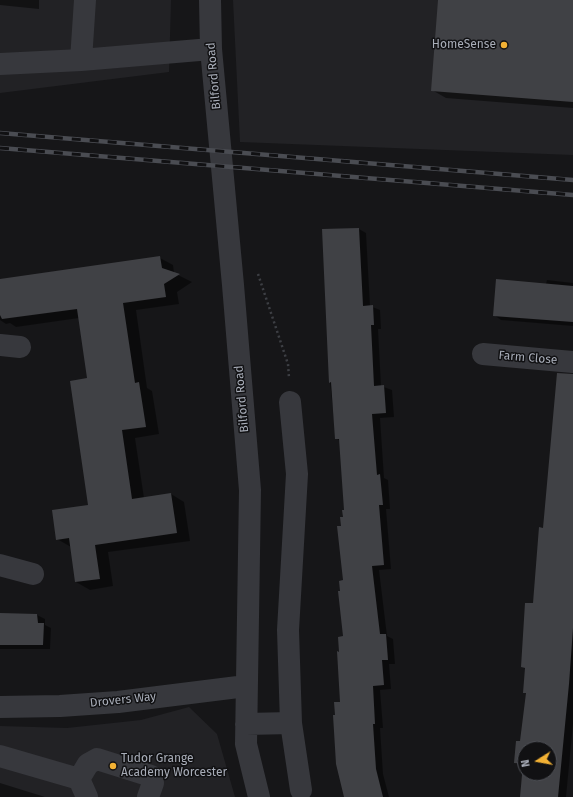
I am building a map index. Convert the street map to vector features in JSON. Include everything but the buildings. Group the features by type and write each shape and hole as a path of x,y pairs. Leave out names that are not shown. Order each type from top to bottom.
{"street":[{"path":"81,60 86,0"},
{"name":"Bilford Road","path":"210,0 211,49 250,490 246,744 257,796"},
{"path":"0,64 81,60 211,49"},
{"name":"Farm Close","path":"483,354 573,362"},
{"path":"290,402 297,474 288,630 290,723 301,790"},
{"path":"0,565 33,574"},
{"name":"Drovers Way","path":"0,707 60,706 118,702 246,686"},
{"path":"246,724 290,723"},
{"path":"0,756 83,788 88,764 97,759 151,776 153,783 148,797"}],"path":[{"path":"256,268 288,364 290,402"}],"shaded area":[{"path":"0,0 171,0 169,72 0,93"},
{"path":"233,0 573,0 573,155 240,142"},
{"name":"Tudor Grange Academy Worcester","path":"189,707 217,734 235,797 0,797 0,726 67,728 141,720"}],"railway":[{"path":"0,133 573,180"},
{"path":"0,148 573,195"}],"place":[{"name":"HomeSense","path":"504,45"},
{"name":"Tudor Grange Academy Worcester","path":"113,766"}]}
